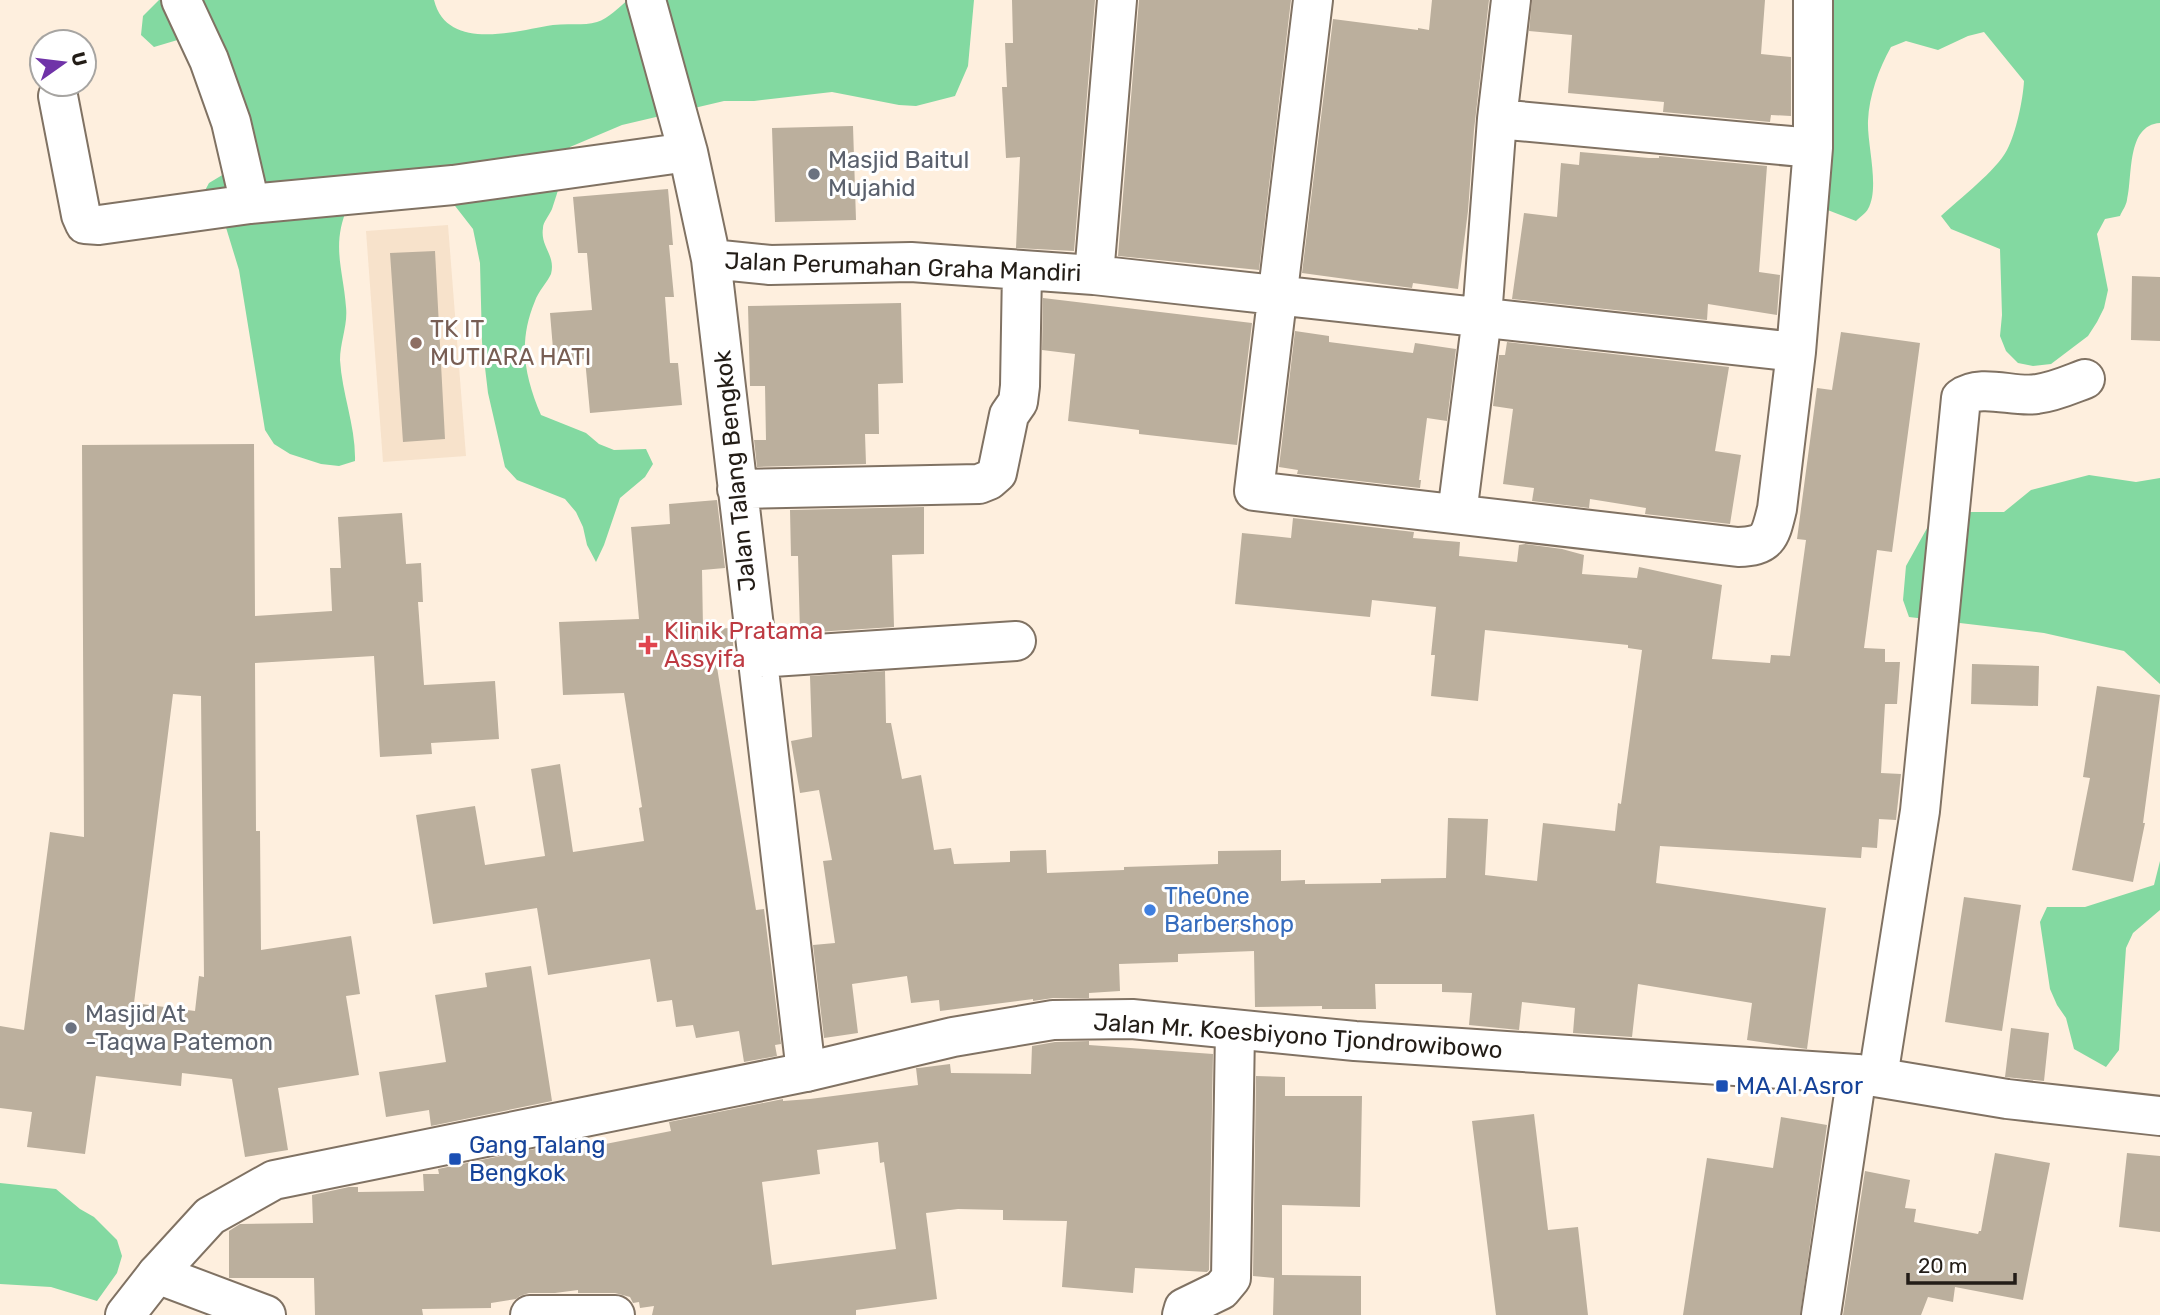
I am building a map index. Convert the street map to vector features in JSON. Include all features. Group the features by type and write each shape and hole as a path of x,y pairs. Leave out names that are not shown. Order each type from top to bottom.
{"street":[{"path":"181,0 209,60 231,122 250,204"},
{"name":"Jalan Talang Bengkok","path":"646,0 688,152 711,259 806,1072"},
{"name":"Jalan Perumahan Graha Mandiri","path":"1094,275 1117,0"},
{"path":"1313,0 1254,491 1738,547 1754,547 1765,541 1771,532 1777,509 1796,352 1813,148 1813,0"},
{"path":"1457,514 1482,317 1497,119 1511,0"},
{"path":"58,98 85,224 99,225 250,204 453,185 688,152"},
{"path":"1497,119 1813,148"},
{"name":"Jalan Perumahan Graha Mandiri","path":"711,259 770,265 911,262 1094,275 1796,352"},
{"path":"737,489 979,484 989,480 997,473 1009,415 1018,402 1022,270"},
{"path":"1821,1315 1920,811 1961,398 1973,392 2034,395 2058,390 2085,379"},
{"path":"756,658 1016,641"},
{"name":"Jalan Mr. Koesbiyono Tjondrowibowo","path":"125,1315 157,1274 210,1216 274,1180 806,1072 953,1037 1053,1020 1132,1019 1354,1041 1867,1075 2007,1099 2160,1116"},
{"path":"1182,1315 1184,1308 1221,1290 1231,1278 1235,1030"},
{"path":"157,1274 266,1315"},
{"path":"530,1315 615,1315"}],"shaded area":[{"name":"TK IT MUTIARA HATI","path":"448,225 466,456 383,462 366,231"}],"green space":[{"path":"159,0 434,0 441,16 453,27 484,34 597,22 628,0 974,0 968,66 955,96 916,106 832,92 754,101 724,101 622,125 570,147 552,209 543,226 544,241 552,267 551,274 535,301 526,330 525,358 530,386 541,415 586,433 599,444 614,450 646,449 653,464 645,477 620,498 596,562 576,512 565,499 517,480 505,467 488,393 482,342 480,263 473,229 452,202 348,206 339,245 346,314 340,360 355,461 339,466 321,464 290,454 274,444 265,430 239,270 224,221 201,198 209,183 224,174 201,33 154,47 141,35 143,16"},
{"path":"1827,0 2160,0 2160,123 2149,126 2141,133 2133,154 2125,206 2120,216 2105,219 2097,234 2108,290 2104,308 2088,336 2051,364 2033,366 2018,363 2006,351 2000,336 2000,249 1951,229 1941,216 1986,176 2007,150 2019,116 2024,81 1984,32 1968,36 1938,50 1906,41 1891,47 1875,82 1870,102 1868,131 1873,190 1868,209 1856,221 1807,202"},
{"path":"2089,475 2136,482 2160,478 2160,684 2124,651 2044,633 1909,617 1903,600 1906,566 1936,512 2004,512 2031,490"},
{"path":"2160,861 2160,910 2133,933 2126,948 2119,1050 2106,1067 2074,1049 2066,1018 2050,989 2040,922 2047,907 2085,907 2154,885"},
{"path":"0,1183 56,1189 94,1217 117,1240 122,1256 117,1273 97,1301 51,1287 0,1284"}],"building":[{"path":"1012,0 1095,0 1074,251 1016,248 1020,157 1006,158 1002,87 1007,87 1005,43 1013,43"},
{"path":"1139,0 1291,0 1259,270 1118,256"},
{"path":"1432,0 1489,0 1458,289 1413,283 1412,288 1302,273 1333,19 1429,30"},
{"path":"1532,0 1765,0 1761,54 1791,57 1791,116 1771,115 1770,122 1663,112 1664,102 1568,93 1572,35 1529,31"},
{"name":"Masjid Baitul Mujahid","path":"853,126 856,220 775,222 772,128"},
{"path":"1580,152 1767,166 1759,272 1780,275 1777,315 1708,304 1707,320 1512,299 1524,213 1557,217 1561,163 1579,165"},
{"path":"668,189 673,245 669,245 674,297 665,297 670,363 678,363 682,405 590,413 585,359 554,361 550,313 592,310 587,253 578,253 573,197"},
{"path":"435,251 445,439 403,442 390,253"},
{"path":"2132,276 2160,277 2160,341 2131,340"},
{"path":"1043,298 1252,323 1237,445 1139,434 1139,430 1068,421 1075,354 1042,350"},
{"path":"901,303 903,383 878,384 879,434 865,434 866,464 757,467 754,440 766,440 765,386 750,386 748,306"},
{"path":"1295,331 1329,336 1329,342 1413,353 1415,343 1456,349 1447,421 1427,418 1420,488 1297,474 1298,470 1279,467"},
{"path":"1841,332 1920,343 1892,552 1877,550 1864,648 1885,649 1885,662 1900,662 1897,704 1885,704 1881,773 1901,774 1896,820 1879,819 1877,848 1862,847 1861,858 1660,846 1656,883 1826,908 1807,1049 1747,1040 1752,1003 1638,984 1632,1037 1573,1033 1575,1008 1522,1002 1519,1030 1469,1025 1472,993 1442,992 1442,984 1375,984 1376,1009 1322,1009 1322,1006 1255,1007 1254,951 1178,954 1178,962 1119,964 1120,991 1089,993 1089,998 1033,999 940,1011 939,1000 911,1003 907,976 852,984 858,1033 824,1038 813,945 835,943 823,861 832,860 819,790 800,793 791,741 812,737 810,676 885,671 886,723 891,723 902,779 921,775 934,850 951,848 954,864 1010,862 1010,851 1046,850 1047,873 1124,870 1124,867 1218,864 1218,851 1281,850 1281,881 1305,880 1305,884 1381,883 1381,879 1446,878 1448,818 1488,819 1485,875 1537,881 1543,823 1615,831 1642,650 1628,648 1628,645 1485,630 1478,701 1431,696 1435,655 1431,655 1436,607 1372,600 1370,617 1235,604 1242,533 1291,538 1293,518 1414,532 1413,538 1460,542 1459,556 1517,562 1519,545 1525,544 1584,555 1582,574 1637,578 1639,567 1722,585 1712,659 1770,663 1771,655 1790,656 1806,540 1797,539 1817,388 1832,390"},
{"path":"1507,342 1729,367 1715,451 1741,455 1730,524 1645,514 1646,508 1590,499 1589,508 1532,501 1534,488 1503,484 1513,409 1493,406 1499,355 1505,355"},
{"path":"254,444 255,616 332,611 330,568 341,568 338,517 402,513 406,564 421,563 423,602 418,602 424,685 495,681 499,739 431,743 432,754 380,757 374,656 255,663 256,831 260,831 261,950 351,936 360,994 346,996 359,1075 278,1088 288,1150 245,1157 232,1079 182,1073 181,1086 96,1076 85,1154 27,1147 32,1112 0,1108 0,1026 24,1030 50,832 84,837 82,445","holes":["173,694 201,696 204,977 199,976 195,1011 134,1003"]},
{"path":"717,500 725,568 702,570 703,629 732,628 734,660 716,661 756,910 764,909 781,1044 775,1045 777,1056 744,1062 739,1031 696,1038 693,1025 676,1027 672,1000 657,1002 650,959 548,975 537,908 433,924 416,815 475,806 485,865 545,856 531,769 560,764 573,852 644,841 639,808 642,807 624,693 563,695 559,622 639,619 631,527 670,524 669,504"},
{"path":"924,507 924,554 892,555 894,627 800,633 798,556 791,556 790,510"},
{"path":"1972,664 2039,666 2038,706 1971,704"},
{"path":"2097,686 2160,695 2145,823 2133,882 2072,870 2090,778 2083,777"},
{"path":"1964,897 2021,905 2002,1031 1945,1022"},
{"path":"531,966 552,1101 431,1126 429,1110 386,1117 379,1072 446,1062 435,995 487,987 485,973"},
{"path":"2011,1028 2049,1033 2044,1081 2005,1077"},
{"path":"1089,1041 1089,1045 1213,1054 1207,1272 1135,1268 1133,1293 1062,1287 1067,1221 1003,1220 1003,1210 958,1209 926,1213 937,1299 856,1310 856,1315 652,1315 654,1306 640,1308 639,1302 633,1303 630,1297 615,1293 578,1293 578,1290 529,1293 516,1299 491,1303 491,1308 422,1309 423,1315 315,1315 314,1278 229,1278 229,1231 240,1224 313,1223 312,1195 349,1187 358,1187 358,1192 424,1191 423,1174 439,1174 438,1169 559,1144 560,1153 671,1131 669,1122 783,1099 810,1099 918,1085 916,1068 950,1064 951,1073 1031,1074 1032,1046","holes":["878,1142 880,1163 884,1162 896,1249 772,1265 762,1182 820,1174 817,1150"]},
{"path":"1256,1076 1285,1077 1285,1096 1362,1096 1360,1207 1282,1205 1282,1275 1361,1276 1361,1315 1273,1315 1274,1278 1253,1276"},
{"path":"1534,1114 1548,1230 1578,1227 1588,1315 1496,1315 1472,1121"},
{"path":"1781,1117 1827,1125 1800,1315 1683,1315 1707,1158 1773,1168"},
{"path":"1995,1153 2050,1163 2023,1300 1955,1287 1953,1302 1928,1297 1921,1315 1843,1315 1865,1171 1910,1180 1905,1208 1916,1209 1914,1222 1978,1234 1981,1231"},
{"path":"2127,1153 2160,1156 2160,1232 2119,1227"}],"place":[{"name":"Masjid Baitul Mujahid","path":"814,174"},
{"name":"TK IT MUTIARA HATI","path":"416,343"},
{"name":"Klinik Pratama Assyifa","path":"648,645"},
{"name":"TheOne Barbershop","path":"1150,910"},
{"name":"Masjid At -Taqwa Patemon","path":"71,1028"},
{"name":"MA Al Asror","path":"1722,1086"},
{"name":"Gang Talang Bengkok","path":"455,1159"}]}
